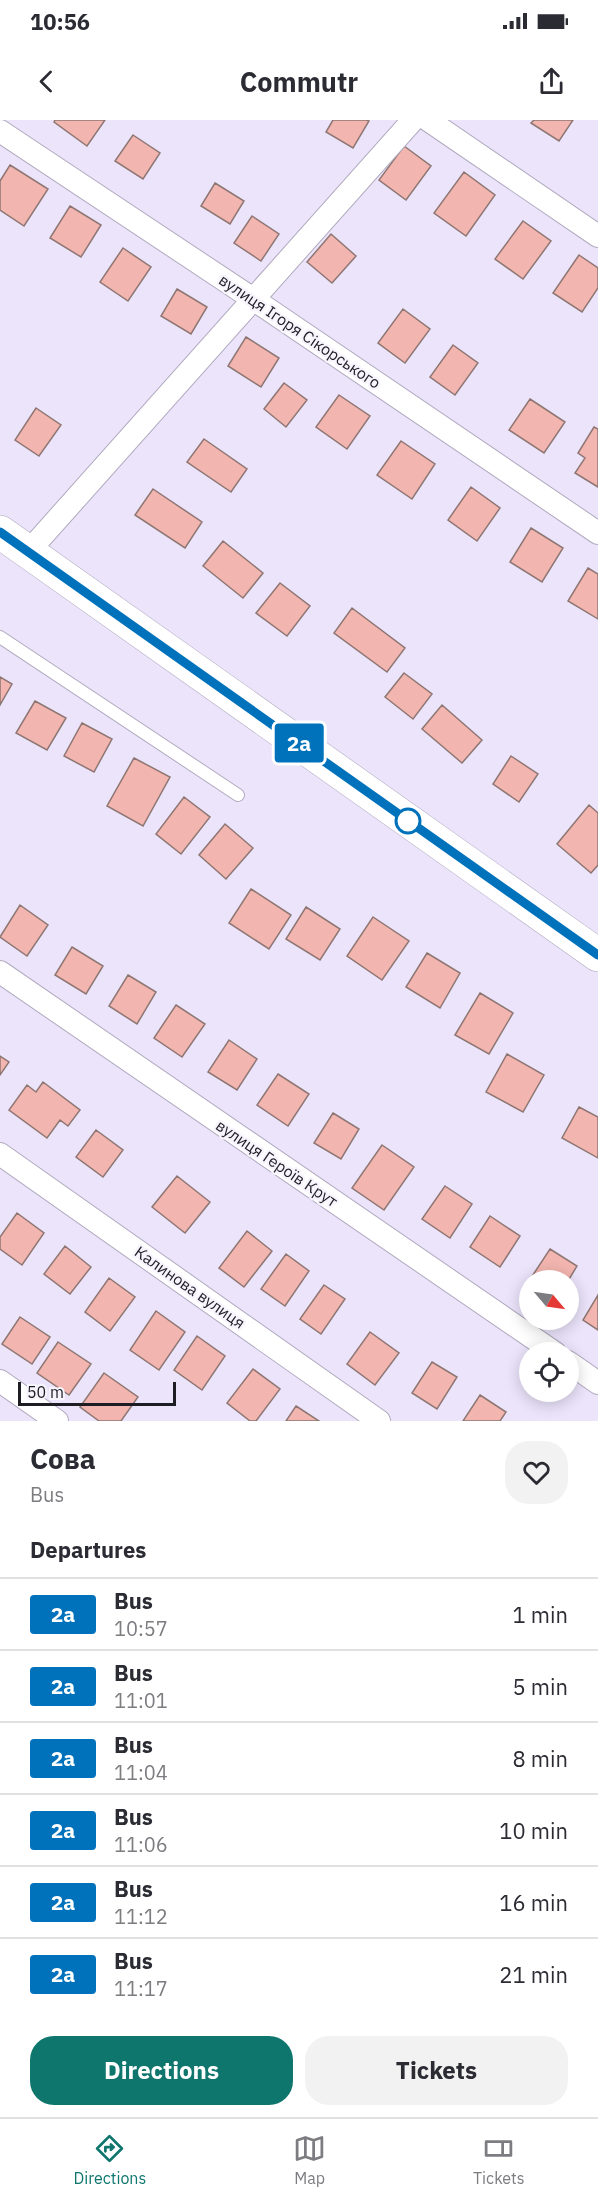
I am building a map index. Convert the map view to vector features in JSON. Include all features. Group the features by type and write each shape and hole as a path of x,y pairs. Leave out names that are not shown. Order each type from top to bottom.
{"main road":[{"path":"0,532 598,955"}],"street":[{"path":"28,552 413,120"},
{"path":"428,120 598,236"},
{"name":"вулиця Ігоря Сікорського","path":"0,131 598,533"},
{"name":"вулиця Героїв Крут","path":"0,972 539,1342"},
{"name":"Калинова вулиця","path":"0,1154 379,1421"},
{"path":"579,1370 598,1383"},
{"path":"0,1381 57,1421"}],"lane":[{"path":"0,637 238,795"}],"building":[{"path":"55,120 105,120 87,146 54,122"},
{"path":"333,120 369,121 353,148 326,132"},
{"path":"534,120 573,120 559,141 531,123"},
{"path":"133,135 160,153 143,179 115,161"},
{"path":"404,146 431,166 406,200 379,180"},
{"path":"10,165 48,189 24,226 0,210 0,181"},
{"path":"464,172 495,195 466,236 434,213"},
{"path":"215,183 244,201 230,224 201,206"},
{"path":"70,206 101,225 81,257 50,238"},
{"path":"252,216 279,234 261,261 234,243"},
{"path":"523,221 551,241 523,279 495,259"},
{"path":"331,234 356,256 332,283 307,262"},
{"path":"123,248 151,267 128,301 100,282"},
{"path":"579,255 598,268 598,288 582,312 553,293"},
{"path":"177,289 207,307 191,334 161,316"},
{"path":"403,309 430,329 405,363 378,343"},
{"path":"246,337 279,358 261,387 228,366"},
{"path":"453,345 478,363 455,395 430,377"},
{"path":"284,383 307,400 286,427 264,409"},
{"path":"339,395 370,416 347,449 316,427"},
{"path":"530,399 565,422 544,453 509,430"},
{"path":"36,408 61,425 39,456 15,440"},
{"path":"594,427 598,429 598,487 575,473 585,458 578,453"},
{"path":"204,439 247,469 231,492 187,462"},
{"path":"401,441 435,464 412,499 377,475"},
{"path":"471,487 500,508 477,541 448,520"},
{"path":"153,489 202,522 185,548 135,515"},
{"path":"531,528 563,548 542,582 510,562"},
{"path":"223,541 263,573 243,598 203,566"},
{"path":"588,568 598,574 598,619 568,601"},
{"path":"280,583 310,606 287,636 256,613"},
{"path":"352,608 405,648 387,672 334,633"},
{"path":"404,673 432,694 413,719 385,697"},
{"path":"0,677 12,684 0,705"},
{"path":"35,701 66,718 47,750 16,733"},
{"path":"442,705 482,740 462,763 422,729"},
{"path":"82,723 112,739 94,772 64,756"},
{"path":"511,756 538,774 519,802 493,784"},
{"path":"134,758 170,777 143,826 107,806"},
{"path":"184,797 210,817 181,854 156,834"},
{"path":"589,805 598,813 598,865 591,873 557,844"},
{"path":"225,824 253,848 226,879 199,855"},
{"path":"251,889 291,915 269,949 229,923"},
{"path":"20,905 48,925 27,956 0,937"},
{"path":"306,907 340,929 320,960 286,939"},
{"path":"373,917 409,941 382,980 347,956"},
{"path":"72,947 103,966 86,994 55,975"},
{"path":"427,953 460,973 440,1008 406,987"},
{"path":"128,975 156,992 137,1024 109,1006"},
{"path":"480,993 513,1013 489,1054 455,1035"},
{"path":"176,1005 205,1024 182,1057 154,1038"},
{"path":"229,1040 257,1059 237,1090 208,1072"},
{"path":"507,1054 544,1075 523,1112 486,1092"},
{"path":"0,1056 9,1062 0,1075"},
{"path":"278,1074 309,1094 288,1126 257,1105"},
{"path":"43,1082 80,1110 68,1126 60,1120 47,1138 9,1110 27,1085 36,1092"},
{"path":"579,1107 598,1117 598,1158 562,1138"},
{"path":"333,1113 359,1129 341,1159 314,1143"},
{"path":"96,1130 123,1150 103,1177 76,1157"},
{"path":"382,1145 414,1167 384,1210 352,1188"},
{"path":"177,1176 210,1202 185,1233 152,1207"},
{"path":"445,1186 472,1204 450,1238 422,1219"},
{"path":"17,1213 44,1233 22,1265 0,1249 0,1237"},
{"path":"490,1216 520,1236 500,1267 470,1247"},
{"path":"247,1231 272,1251 244,1287 219,1268"},
{"path":"65,1246 91,1267 70,1294 44,1274"},
{"path":"550,1249 577,1266 575,1270 536,1270"},
{"path":"286,1254 309,1271 285,1306 261,1289"},
{"path":"109,1278 135,1297 110,1331 85,1312"},
{"path":"324,1285 345,1299 321,1334 300,1319"},
{"path":"598,1295 598,1330 583,1320"},
{"path":"156,1311 185,1332 159,1370 130,1350"},
{"path":"20,1317 50,1337 32,1364 2,1344"},
{"path":"370,1332 399,1353 375,1385 347,1364"},
{"path":"197,1336 225,1356 202,1390 174,1370"},
{"path":"58,1342 91,1364 69,1395 37,1373"},
{"path":"432,1362 457,1377 437,1409 412,1393"},
{"path":"253,1369 280,1389 256,1421 250,1421 227,1403"},
{"path":"104,1373 138,1397 121,1421 99,1421 80,1407"},
{"path":"480,1395 506,1412 500,1421 463,1421"},
{"path":"296,1406 319,1421 286,1421"}],"bus line":[{"name":"2а","path":"0,532 598,955"}]}
